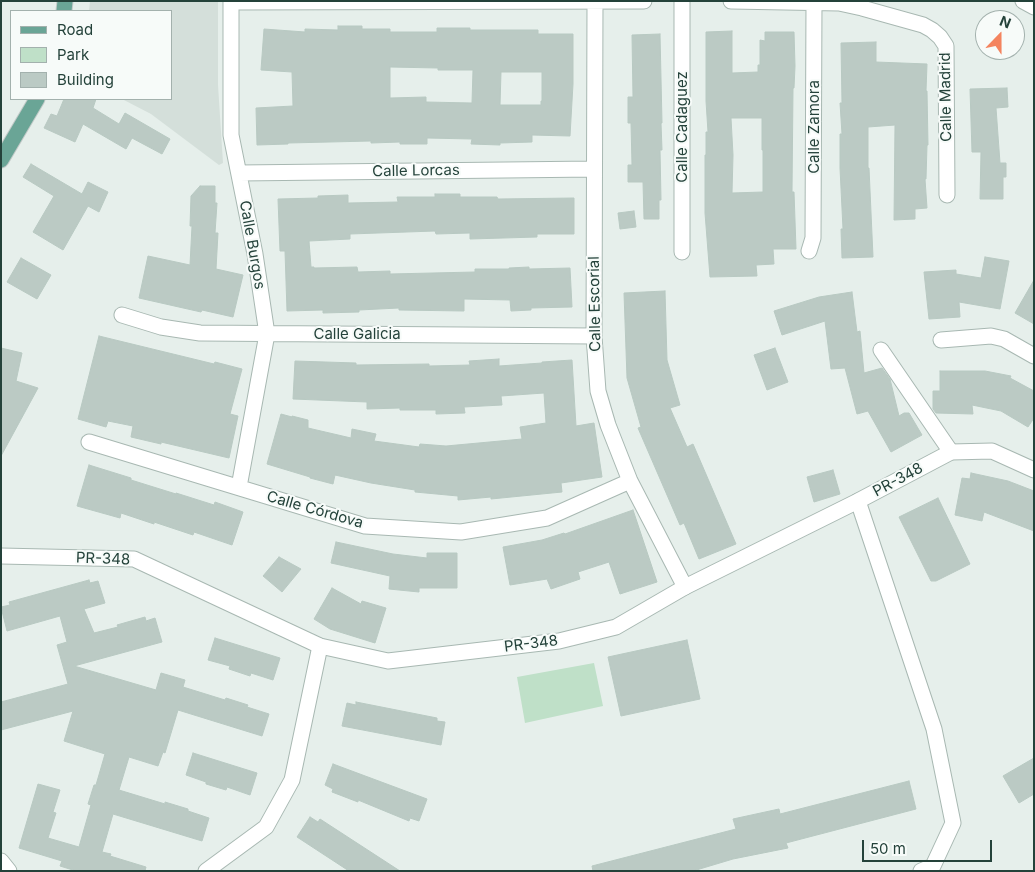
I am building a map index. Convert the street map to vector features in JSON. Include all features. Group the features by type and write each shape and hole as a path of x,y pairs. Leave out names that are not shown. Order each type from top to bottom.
{"main road":[{"path":"1,160 36,100"}],"street":[{"path":"231,2 644,1"},
{"name":"Calle Cadaguez","path":"682,1 682,252"},
{"name":"Calle Madrid","path":"731,1 840,3 923,25 940,37 946,46 947,195"},
{"path":"1023,1 1034,7"},
{"name":"Calle Burgos","path":"231,2 231,136 255,254 267,334 239,488"},
{"name":"Calle Escorial","path":"595,2 594,336 598,391 608,425 630,482 686,587"},
{"name":"Calle Zamora","path":"809,251 813,238 814,2"},
{"name":"Calle Lorcas","path":"239,173 594,169"},
{"name":"Calle Galicia","path":"122,315 161,327 200,333 594,336"},
{"path":"941,340 991,336 1004,339 1034,356"},
{"path":"881,350 951,452"},
{"name":"Calle Córdova","path":"89,442 365,526 461,532 548,518 630,482"},
{"name":"PR-348","path":"1,556 134,559 320,646 388,662 559,641 616,626 686,587 858,502 951,452 992,451 1034,470"},
{"path":"858,502 934,729 953,823 933,866 921,871"},
{"path":"206,871 266,827 292,780 320,646"},
{"path":"1,860 9,871"}],"shaded area":[{"path":"90,1 218,1 218,85 223,163 219,165 151,114 124,100 172,100 172,10 89,10"}],"green space":[{"path":"594,663 603,706 525,723 517,677"}],"building":[{"path":"338,26 362,26 362,29 390,29 390,32 437,32 437,28 470,28 470,30 538,30 538,34 573,34 570,136 532,135 532,142 500,143 500,145 471,144 472,139 427,138 427,144 400,144 400,142 371,143 371,141 257,145 256,108 293,106 292,72 261,70 264,29 305,32 305,29 338,30","holes":["390,67 473,70 472,103 426,102 426,97 390,98","501,72 542,72 541,105 500,105"]},
{"path":"732,31 732,73 758,72 758,65 760,65 760,40 765,41 765,32 794,32 792,192 794,192 796,249 773,249 774,264 756,265 757,276 710,277 705,213 705,155 706,132 708,132 706,32","holes":["731,118 762,118 763,192 732,193 733,155"]},
{"path":"660,34 661,200 659,200 659,219 644,219 643,182 628,182 628,165 632,165 631,123 628,123 628,97 633,97 632,35"},
{"path":"876,42 876,62 927,64 928,145 925,179 927,208 915,209 915,219 894,220 895,125 868,127 868,168 873,257 842,258 841,229 843,229 840,168 840,134 842,134 840,103 842,103 841,43"},
{"path":"1007,88 1008,107 996,108 1000,163 1006,163 1006,177 1003,177 1003,199 980,199 981,152 972,152 970,89"},
{"path":"64,100 96,100 93,108 119,124 125,113 170,139 162,154 132,138 126,149 83,124 75,142 44,128 51,114 57,116"},
{"path":"31,164 82,194 88,182 108,192 99,212 88,206 63,250 33,232 54,196 23,177"},
{"path":"200,186 215,186 215,203 217,203 215,233 218,233 216,269 243,275 233,317 139,298 148,256 190,265 191,196"},
{"path":"435,194 460,194 460,197 497,197 498,199 574,198 574,234 537,234 537,237 470,239 470,233 436,234 435,231 350,234 350,239 309,241 311,267 357,267 358,272 390,271 390,274 475,272 475,269 529,267 529,269 570,268 572,307 531,308 531,310 511,311 510,300 464,299 464,311 399,310 399,308 323,313 323,310 287,311 285,251 280,251 278,199 348,195 348,203 398,202 397,197 435,197"},
{"path":"634,211 636,227 620,229 618,213"},
{"path":"985,257 1009,261 1000,309 959,302 960,317 929,319 924,272 956,270 956,274 981,278"},
{"path":"21,258 51,275 37,299 7,282"},
{"path":"1034,280 1034,324 1015,313"},
{"path":"665,291 667,360 680,405 670,408 687,447 693,444 736,544 699,559 684,523 680,525 638,428 641,427 627,378 624,293"},
{"path":"852,292 857,332 860,331 864,373 882,368 890,379 899,416 909,413 922,435 891,452 868,411 857,414 845,368 831,369 825,321 782,335 774,311 819,297"},
{"path":"99,336 242,369 230,414 238,416 229,458 131,437 133,426 108,421 106,427 78,419"},
{"path":"1,348 22,353 16,381 38,388 1,456"},
{"path":"775,348 788,382 767,390 754,355"},
{"path":"499,359 499,366 572,360 576,426 594,423 602,477 561,483 562,492 491,499 491,497 458,500 458,496 415,492 415,490 335,475 333,484 267,464 281,414 308,420 308,428 351,438 352,429 376,434 374,441 419,447 420,444 446,446 522,439 520,427 546,423 544,393 501,396 502,405 464,407 465,413 436,414 436,410 367,409 367,402 293,399 295,361 356,363 356,365 429,364 429,366 470,365 469,361"},
{"path":"940,371 985,371 1011,376 1010,378 1034,391 1034,418 1028,427 1001,411 972,405 973,414 936,413 933,409 933,391 940,391"},
{"path":"89,465 176,494 214,505 215,502 243,512 232,545 194,532 193,535 121,513 120,518 77,506"},
{"path":"833,470 840,494 814,502 807,477"},
{"path":"971,473 1008,481 1034,491 1034,531 984,512 982,521 955,515 962,478 970,479"},
{"path":"938,498 970,564 936,581 931,581 899,517"},
{"path":"633,510 657,582 620,594 609,562 578,572 580,579 551,589 547,579 510,585 503,547 565,534"},
{"path":"336,542 393,554 427,558 427,553 457,553 457,588 419,588 419,592 389,589 390,576 331,563"},
{"path":"279,557 301,569 282,592 263,576"},
{"path":"89,580 90,583 98,581 105,603 84,609 94,633 145,617 146,621 155,618 162,642 74,666 156,690 161,673 185,680 183,687 225,700 226,698 269,714 262,736 178,710 165,753 163,752 158,766 129,757 119,790 188,809 188,811 209,818 202,841 113,814 102,852 146,867 145,871 76,871 60,866 62,861 19,848 38,784 60,790 53,812 56,813 48,838 79,847 91,805 88,804 105,754 64,741 73,711 1,730 1,702 68,684 57,645 67,642 60,616 7,631 1,607 10,605 9,602"},
{"path":"332,588 361,604 362,601 386,608 375,643 330,629 314,619"},
{"path":"215,638 280,658 273,680 251,673 250,676 229,669 230,666 208,660"},
{"path":"687,640 700,699 621,716 608,657"},
{"path":"356,702 437,718 437,721 445,722 441,745 342,726 347,703 356,705"},
{"path":"193,753 257,773 250,795 227,787 226,790 206,784 206,782 186,775"},
{"path":"1034,758 1034,794 1019,803 1003,776"},
{"path":"333,764 427,799 419,821 410,818 409,821 358,800 358,802 332,792 333,789 325,785"},
{"path":"909,781 916,809 786,843 788,848 733,859 693,871 593,871 592,866 736,829 733,819 779,809 780,814"},
{"path":"310,817 318,822 320,819 400,871 349,871 297,837"}]}
